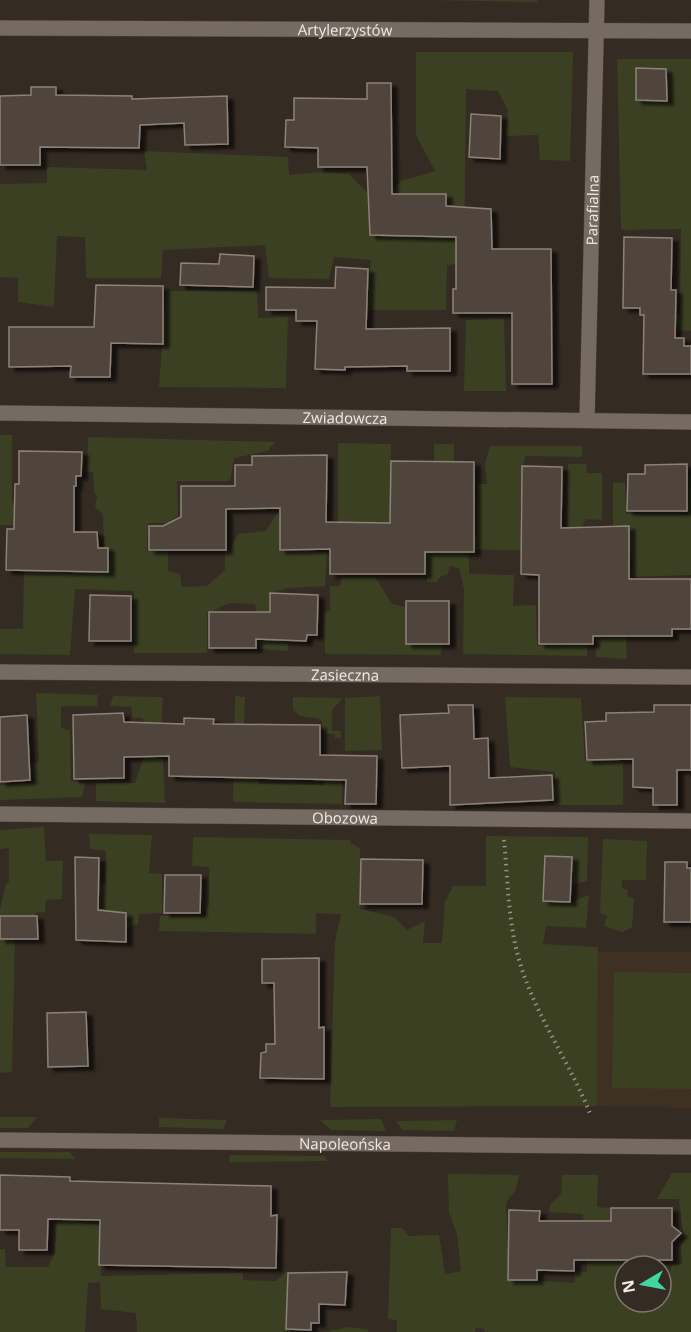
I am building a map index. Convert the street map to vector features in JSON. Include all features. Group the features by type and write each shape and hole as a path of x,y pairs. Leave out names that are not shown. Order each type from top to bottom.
{"street":[{"name":"Parafialna","path":"587,420 597,0"},
{"name":"Artylerzystów","path":"0,28 691,31"},
{"name":"Zwiadowcza","path":"0,413 691,422"},
{"name":"Zasieczna","path":"0,672 691,677"},
{"name":"Obozowa","path":"0,814 691,821"},
{"name":"Napoleońska","path":"0,1140 691,1147"}],"path":[{"path":"501,819 514,938 520,964 551,1037 582,1093 591,1116"}],"shaded area":[{"path":"598,952 691,952 691,1108 597,1106"}],"green space":[{"path":"423,0 537,0 537,2"},
{"path":"416,52 573,52 570,161 540,160 538,135 506,136 508,111 498,91 466,89 464,263 447,265 446,310 367,310 371,260 334,257 329,279 269,278 265,245 163,250 161,278 86,278 85,237 57,236 54,307 18,302 18,278 0,277 0,184 47,183 47,167 147,170 144,151 288,157 289,175 319,172 349,174 379,205 401,181 435,171 416,135"},
{"path":"617,59 691,59 691,331 656,328 655,314 680,314 681,229 621,230"},
{"path":"166,291 257,291 258,318 288,317 286,388 159,387"},
{"path":"504,319 506,391 464,391 466,320"},
{"path":"0,435 12,435 12,503 23,504 24,525 0,525"},
{"path":"88,437 275,442 268,451 234,458 230,481 177,481 178,516 169,523 148,523 147,551 168,552 168,571 180,574 182,587 207,586 225,570 225,550 230,550 238,534 266,531 277,513 288,510 280,527 280,551 327,552 325,586 288,588 270,593 269,639 288,640 288,651 260,649 260,629 255,604 229,603 207,614 207,653 134,653 134,591 75,589 70,655 0,654 0,629 23,629 24,571 48,571 74,557 74,572 93,572 108,566 113,549 104,548 103,514 95,507 97,496 94,493 93,472 87,471"},
{"path":"338,443 391,444 390,504 402,505 434,495 434,444 454,444 454,495 440,529 338,522"},
{"path":"490,446 583,446 582,457 526,456 522,466 520,521 551,522 548,551 459,549 459,536 477,535 478,484 487,484 485,463"},
{"path":"568,464 587,464 586,473 602,473 602,520 586,519 581,528 567,527"},
{"path":"691,468 691,575 628,577 633,565 629,553 613,548 613,482 625,483 626,514 688,515"},
{"path":"425,552 469,552 469,574 514,575 513,606 536,605 537,646 588,644 587,656 463,654 464,589 459,568 450,566 447,575 441,576 437,582 427,582"},
{"path":"342,577 375,577 392,604 406,607 406,644 442,644 441,655 325,654 324,614 330,610 330,586 340,586"},
{"path":"596,592 624,598 627,659 596,657"},
{"path":"36,693 98,695 97,706 61,706 61,728 70,730 71,781 85,783 82,797 0,800 0,785 34,783 32,764 39,762"},
{"path":"113,696 163,697 159,754 163,760 165,803 96,801 96,783 135,783 145,754 143,718 133,718 131,707 110,706"},
{"path":"235,696 245,697 244,730 258,768 259,784 324,785 324,768 342,768 342,804 233,802"},
{"path":"380,696 382,750 345,751 345,698"},
{"path":"293,697 343,698 332,710 332,731 341,731 341,738 335,738 335,734 324,734 321,719 300,716 293,710"},
{"path":"505,697 581,698 585,761 623,761 623,805 554,805 555,772 510,767"},
{"path":"44,827 46,861 63,861 62,899 46,900 45,912 35,913 38,939 15,939 12,1072 0,1073 0,909 6,884 9,882 9,848 0,849 0,830"},
{"path":"89,834 152,835 149,873 162,874 162,913 139,914 138,924 127,928 126,942 89,904 98,904 98,886 106,884 106,851 90,849"},
{"path":"486,836 588,837 587,881 571,885 572,857 545,856 543,901 571,902 589,895 586,928 546,926 543,944 598,947 597,1106 330,1107 335,941 341,914 316,913 316,934 159,931 160,916 205,916 209,904 209,867 192,866 193,837 351,840 350,843 360,848 360,909 394,917 407,930 425,921 423,943 442,943 445,902 453,886 486,886"},
{"path":"603,839 647,841 646,880 622,880 622,888 628,890 627,896 634,899 632,928 622,932 604,926 607,916 600,913"},
{"path":"614,972 691,973 691,1089 612,1088"},
{"path":"0,1117 37,1117 28,1128 0,1128"},
{"path":"159,1118 227,1120 223,1129 159,1127"},
{"path":"381,1119 386,1131 331,1130 320,1120"},
{"path":"457,1120 454,1131 402,1130 396,1121"},
{"path":"0,1152 70,1152 75,1159 0,1158"},
{"path":"230,1155 325,1156 327,1161 229,1162"},
{"path":"672,1173 691,1173 691,1332 485,1332 484,1329 476,1328 475,1332 397,1332 397,1320 388,1319 391,1228 402,1228 409,1236 439,1235 445,1274 461,1271 457,1234 449,1213 448,1174 519,1175 516,1189 506,1203 509,1279 575,1283 574,1271 587,1272 583,1214 549,1212 550,1205 561,1194 562,1175 598,1175 597,1207 611,1208 613,1314 673,1314 673,1265 682,1264 681,1243 684,1241 679,1199 657,1199"},
{"path":"57,1219 100,1225 101,1276 243,1273 243,1280 276,1281 287,1271 287,1332 137,1332 136,1313 101,1309 100,1282 88,1283 85,1332 0,1332 0,1249 5,1249 6,1267 48,1267 55,1253"},
{"path":"347,1327 368,1329 368,1332 326,1332"}],"building":[{"path":"636,68 666,69 667,101 636,100"},
{"path":"367,83 391,83 392,194 446,194 446,206 491,209 492,249 551,249 552,384 512,384 512,313 453,313 453,289 456,289 456,237 370,235 367,167 318,167 318,148 285,147 286,120 294,120 294,98 367,99"},
{"path":"31,87 56,87 56,95 132,96 132,99 227,96 228,144 185,145 184,123 140,125 139,148 40,147 40,165 0,165 0,96 31,95"},
{"path":"471,114 501,116 500,159 469,157"},
{"path":"624,237 672,238 671,290 676,290 675,338 684,338 684,346 691,346 691,374 643,374 644,315 640,315 640,308 623,308"},
{"path":"220,254 254,256 253,287 180,285 181,263 219,264"},
{"path":"336,267 368,269 366,329 450,328 450,371 407,371 407,366 345,367 345,370 315,369 317,321 296,321 296,310 266,310 266,287 335,288"},
{"path":"96,285 163,286 163,344 111,343 110,377 70,377 71,366 9,367 9,327 94,327"},
{"path":"19,451 82,452 81,476 76,476 76,486 74,486 74,532 97,532 98,548 108,548 108,572 6,570 7,529 14,529 15,484 19,484"},
{"path":"327,455 326,522 390,523 391,461 474,462 474,552 425,552 425,574 330,574 330,549 280,550 280,508 226,509 226,550 149,550 149,526 163,526 181,517 181,486 235,486 235,465 252,465 252,456"},
{"path":"687,464 687,511 627,511 628,474 645,474 645,465"},
{"path":"522,466 562,467 561,528 629,526 629,579 691,579 691,629 672,629 672,636 593,636 593,644 539,644 539,575 521,574"},
{"path":"270,593 318,595 317,635 307,635 306,641 256,639 256,648 209,648 209,612 270,612"},
{"path":"90,595 131,596 131,641 89,641"},
{"path":"406,601 449,601 449,644 406,644"},
{"path":"448,705 473,705 474,739 488,738 489,778 552,775 553,800 450,805 450,766 402,768 400,715 449,713"},
{"path":"654,705 691,705 691,770 677,770 677,805 653,805 653,788 633,787 633,759 587,760 585,722 606,721 606,713 654,712"},
{"path":"123,713 124,722 184,724 184,718 214,719 213,724 320,725 320,755 377,756 376,804 345,804 346,780 169,776 169,756 124,757 124,778 74,779 73,715"},
{"path":"27,715 30,780 0,782 0,717"},
{"path":"545,856 572,857 570,902 543,901"},
{"path":"75,857 99,858 98,910 126,913 126,942 76,940"},
{"path":"361,859 423,860 422,904 360,904"},
{"path":"665,862 687,862 687,868 691,868 691,922 664,922"},
{"path":"165,875 201,875 200,913 164,913"},
{"path":"0,916 37,916 38,939 0,939"},
{"path":"319,958 319,1028 324,1027 324,1079 260,1078 261,1053 266,1052 266,1044 275,1044 274,983 262,983 262,959"},
{"path":"86,1012 88,1066 48,1067 47,1013"},
{"path":"0,1175 70,1177 70,1181 271,1186 271,1216 277,1215 276,1268 99,1265 100,1220 48,1219 47,1250 19,1250 19,1230 0,1230"},
{"path":"611,1208 672,1208 672,1226 681,1233 672,1242 672,1254 613,1254 613,1260 574,1260 574,1271 537,1270 537,1280 508,1280 509,1210 540,1211 539,1221 611,1221"},
{"path":"347,1272 345,1305 319,1304 319,1323 311,1323 311,1330 286,1329 288,1273"}]}
